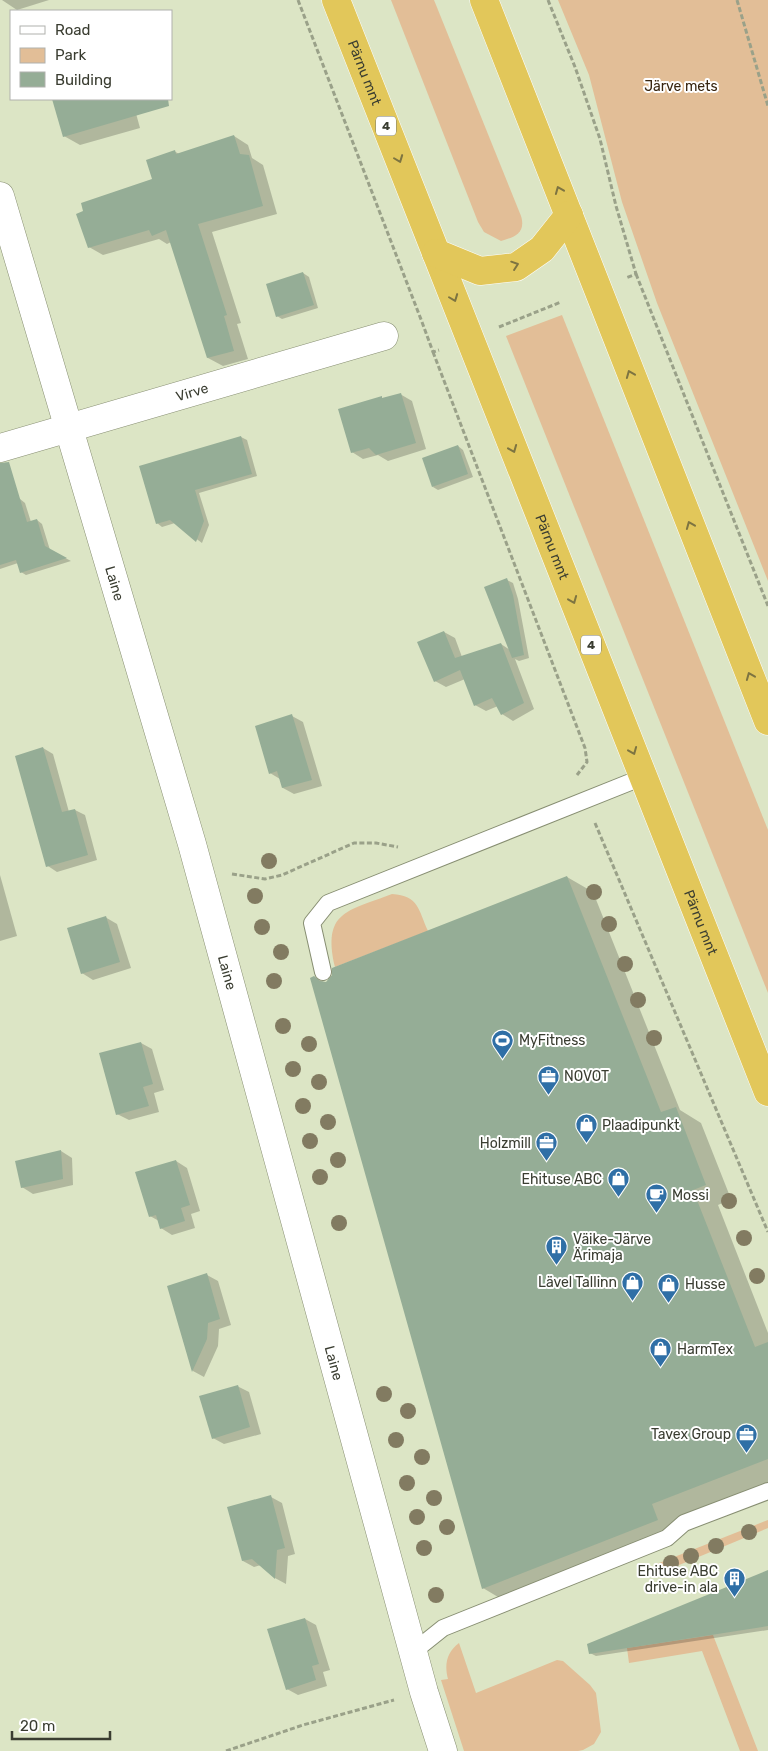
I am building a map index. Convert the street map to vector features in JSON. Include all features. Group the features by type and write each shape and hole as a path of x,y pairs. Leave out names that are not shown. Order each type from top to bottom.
{"highway":[{"name":"Pärnu mnt","path":"336,0 643,777 757,1032 768,1092"},
{"path":"484,0 569,215 596,289 768,721"},
{"path":"436,253 480,271 516,267 542,249 569,215"}],"street":[{"name":"Laine","path":"0,196 203,884 424,1692 443,1751"},
{"name":"Virve","path":"0,448 384,336"}],"lane":[{"path":"323,972 312,923 328,903 643,777"},
{"path":"413,1652 443,1628 667,1538 684,1523 768,1491"}],"path":[{"path":"298,0 434,352 439,350"},
{"path":"548,0 575,67 600,138 616,206 636,274 768,606"},
{"path":"737,0 768,106"},
{"path":"625,278 636,274"},
{"path":"498,327 561,302"},
{"path":"568,779 577,775"},
{"path":"203,884 233,873 265,879 282,875 354,844 376,843 400,847"},
{"path":"226,1751 303,1725 424,1692"}],"green space":[{"path":"391,0 434,0 521,216 522,227 515,236 501,241 484,232 478,222"},
{"name":"Järve mets","path":"558,0 768,0 768,581 657,303 622,202 589,75"},
{"path":"562,315 768,830 768,993 506,336"},
{"path":"392,894 401,895 413,901 428,931 335,967 332,934 342,916 351,910"},
{"path":"768,1520 768,1528 672,1568 654,1565"},
{"path":"713,1635 758,1751 740,1751 702,1651 629,1663 627,1648"},
{"path":"459,1643 476,1693 557,1660 563,1661 590,1685 596,1693 601,1732 594,1744 578,1751 464,1751 441,1680 448,1679 446,1668 449,1654"}],"building":[{"path":"52,100 168,100 169,106 63,137"},
{"path":"234,135 240,154 249,155 263,206 198,224 227,315 224,316 234,351 207,358 166,230 152,236 149,230 88,248 76,214 83,211 81,203 152,179 146,160 175,150 176,154"},
{"path":"303,272 314,305 276,317 266,284"},
{"path":"401,393 416,443 376,455 369,448 351,453 338,409 382,396 382,398"},
{"path":"241,436 252,474 195,490 204,521 196,542 170,520 156,524 139,466"},
{"path":"458,445 468,474 432,487 422,458"},
{"path":"9,462 27,522 37,519 45,546 67,558 20,573 16,560 0,565 0,463"},
{"path":"507,578 513,595 524,655 512,658 484,587"},
{"path":"444,631 455,658 501,643 524,703 501,715 492,698 474,706 460,670 434,682 417,642"},
{"path":"292,714 312,780 282,788 277,771 269,774 255,726"},
{"path":"43,747 62,812 75,809 88,855 46,867 15,756"},
{"name":"Väike-Järve Ärimaja","path":"567,876 661,1112 676,1107 706,1185 693,1190 755,1347 768,1342 768,1459 652,1504 658,1520 482,1589 310,978 314,976 320,981 326,982 332,975 332,968"},
{"path":"106,916 120,962 81,974 67,928"},
{"path":"141,1042 153,1084 143,1087 149,1106 116,1115 99,1053"},
{"path":"61,1150 63,1179 21,1188 15,1161"},
{"path":"176,1160 190,1205 181,1208 185,1221 160,1229 156,1215 149,1217 135,1172"},
{"path":"207,1273 220,1319 208,1323 207,1339 192,1372 167,1286"},
{"path":"238,1385 250,1427 212,1439 199,1396"},
{"path":"271,1495 285,1548 277,1550 275,1579 252,1559 242,1561 227,1507"},
{"name":"Ehituse ABC drive-in ala","path":"768,1570 768,1626 589,1654 587,1644"},
{"path":"305,1618 319,1664 312,1666 316,1680 286,1690 267,1629"}],"place":[{"name":"MyFitness","path":"503,1059"},
{"name":"NOVOT","path":"548,1095"},
{"name":"Plaadipunkt","path":"586,1144"},
{"name":"Holzmill","path":"547,1162"},
{"name":"Ehituse ABC","path":"618,1198"},
{"name":"Mossi","path":"656,1214"},
{"name":"Väike-Järve Ärimaja","path":"557,1266"},
{"name":"Lävel Tallinn","path":"633,1301"},
{"name":"Husse","path":"669,1303"},
{"name":"HarmTex","path":"661,1368"},
{"name":"Tavex Group","path":"747,1453"},
{"name":"Ehituse ABC drive-in ala","path":"734,1598"}]}
